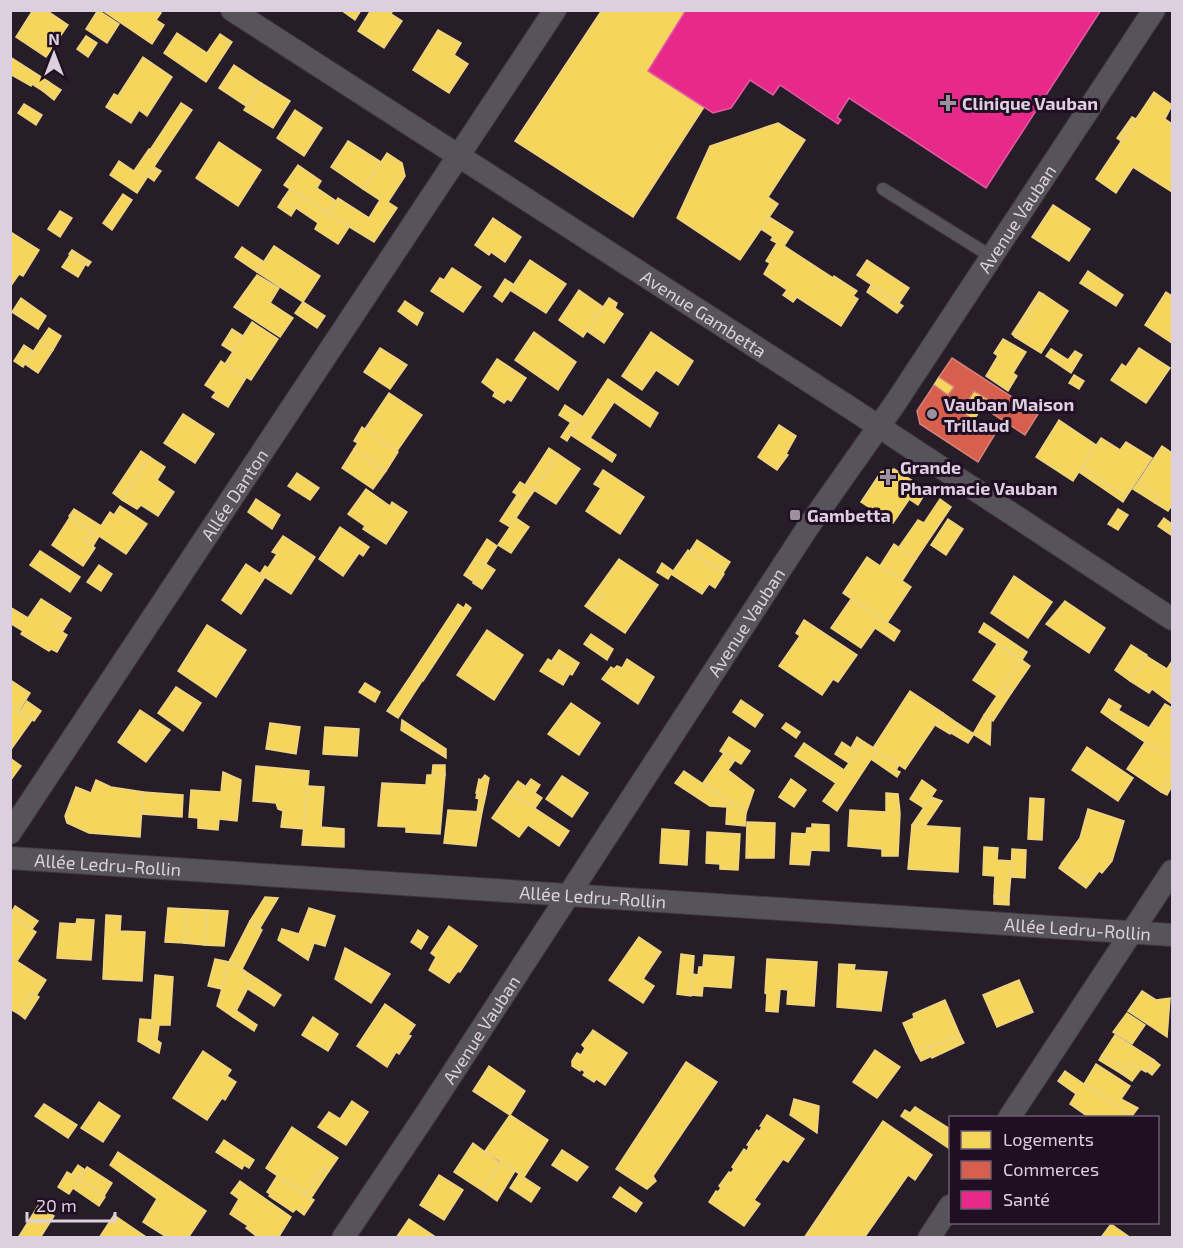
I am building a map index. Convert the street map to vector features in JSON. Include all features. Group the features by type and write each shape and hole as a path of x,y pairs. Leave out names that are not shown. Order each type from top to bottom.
{"street":[{"name":"Avenue Gambetta","path":"232,10 880,427 1173,619"},
{"name":"Allée Danton","path":"10,833 555,10"},
{"name":"Avenue Vauban","path":"343,1238 808,527 880,427 1154,10"},
{"name":"Allée Ledru-Rollin","path":"10,858 1173,935"},
{"path":"1010,1116 1173,871"},
{"path":"929,1238 949,1209"}],"lane":[{"path":"883,189 992,257"}],"building: Logements":[{"path":"33,10 46,10 68,25 46,57 16,37"},
{"path":"98,10 119,24 107,43 86,29"},
{"path":"102,10 157,10 161,13 156,20 164,25 152,44"},
{"path":"341,10 361,10 355,20"},
{"path":"371,10 393,10 391,14 402,21 384,48 358,31"},
{"path":"602,10 686,10 648,71 704,107 633,217 515,141"},
{"path":"438,30 461,43 454,55 468,64 449,93 413,70"},
{"path":"177,33 207,53 220,34 232,42 206,82 164,53"},
{"path":"86,36 97,43 88,57 77,49"},
{"path":"10,57 49,82 43,91 10,74"},
{"path":"143,57 172,77 147,116 139,110 131,123 106,107 114,94 118,96"},
{"path":"234,65 261,83 246,106 219,88"},
{"path":"49,82 61,90 54,100 43,91"},
{"path":"261,83 290,101 273,128 244,110"},
{"path":"1154,92 1172,105 1165,119 1172,124 1172,192 1133,167 1116,193 1096,179"},
{"path":"181,103 192,110 161,156 150,150"},
{"path":"24,104 42,115 36,125 18,113"},
{"path":"295,110 322,128 304,156 277,138"},
{"path":"1132,117 1136,119 1121,141 1117,138"},
{"path":"778,123 805,140 768,197 778,204 740,260 677,218 710,146"},
{"path":"348,141 381,162 363,189 331,167"},
{"path":"219,142 261,170 238,206 196,178"},
{"path":"149,149 161,156 137,193 110,175 119,161 134,171"},
{"path":"387,153 402,163 405,176 388,202 397,208 374,242 328,214 338,198 369,218 380,200 363,189"},
{"path":"298,165 321,181 317,188 336,201 328,214 284,185"},
{"path":"154,167 161,171 154,181 147,176"},
{"path":"290,189 349,227 338,244 315,229 318,223 283,199"},
{"path":"123,194 132,200 112,230 103,223"},
{"path":"283,199 296,208 291,216 278,207"},
{"path":"1053,205 1090,229 1069,261 1032,237"},
{"path":"60,211 72,218 60,237 48,229"},
{"path":"769,217 793,232 784,246 857,291 853,296 858,299 841,326 797,297 793,302 783,295 787,290 764,274 770,263 766,261 777,243 771,240 773,237 761,229"},
{"path":"493,218 521,237 505,262 475,245"},
{"path":"12,233 39,250 23,276 19,274 10,287 10,236"},
{"path":"274,246 320,276 303,302 257,272"},
{"path":"242,247 264,262 257,272 235,257"},
{"path":"72,250 91,262 88,266 69,254"},
{"path":"70,255 85,265 78,277 62,267"},
{"path":"530,260 566,284 546,313 510,290"},
{"path":"867,260 909,288 899,303 857,275"},
{"path":"452,268 481,287 463,312 431,291 440,278 444,280"},
{"path":"1088,271 1123,295 1116,306 1080,283"},
{"path":"257,275 279,288 270,303 293,318 280,337 234,307"},
{"path":"505,279 514,285 502,302 494,296"},
{"path":"871,285 903,306 897,313 867,292"},
{"path":"579,290 603,307 583,337 559,320"},
{"path":"1039,292 1043,294 1015,337 1012,334"},
{"path":"1166,292 1172,296 1172,343 1145,325"},
{"path":"1043,294 1068,311 1041,353 1015,337"},
{"path":"21,298 46,316 38,329 12,312"},
{"path":"609,298 617,303 615,308 623,314 604,343 587,331"},
{"path":"405,301 423,313 417,325 398,311"},
{"path":"303,302 325,316 317,328 295,313"},
{"path":"252,322 278,339 251,380 225,364"},
{"path":"49,328 61,336 53,350 40,341"},
{"path":"232,329 243,336 233,352 222,345"},
{"path":"534,332 576,362 558,390 515,360"},
{"path":"651,332 693,361 678,385 656,370 642,390 622,376"},
{"path":"1003,339 1026,352 1013,373 1017,376 1008,391 986,376 998,356 994,353"},
{"path":"40,341 53,350 38,373 25,364"},
{"path":"24,345 33,351 23,367 14,361"},
{"path":"380,348 407,365 390,389 364,372"},
{"path":"1139,348 1170,368 1146,403 1111,380 1122,364 1126,367"},
{"path":"1051,349 1068,360 1075,351 1082,355 1071,373 1046,356"},
{"path":"497,359 526,378 511,401 507,399 504,403 493,396 495,392 482,382"},
{"path":"221,361 246,378 228,407 212,397 216,392 205,385"},
{"path":"1074,375 1084,381 1079,389 1069,383"},
{"path":"939,377 954,387 948,395 934,385"},
{"path":"608,379 658,413 650,427 614,402 590,438 616,455 612,462 571,435"},
{"path":"974,391 987,398 974,420 965,414 969,406 966,404"},
{"path":"389,393 422,415 397,451 365,429"},
{"path":"565,405 583,417 576,426 559,415"},
{"path":"183,414 214,434 195,463 164,443"},
{"path":"1059,420 1096,445 1073,481 1036,457"},
{"path":"571,422 576,426 567,441 561,437"},
{"path":"779,425 796,436 786,454 788,455 777,470 758,457"},
{"path":"362,427 398,452 386,471 354,449 358,443 354,441"},
{"path":"1101,438 1120,450 1126,442 1152,458 1126,497 1082,467"},
{"path":"1162,446 1172,453 1172,505 1168,511 1155,503 1159,496 1138,482"},
{"path":"549,448 558,454 534,491 525,485"},
{"path":"354,449 386,471 373,489 342,468"},
{"path":"141,451 150,457 122,500 113,493"},
{"path":"558,454 580,469 556,504 534,490"},
{"path":"150,457 165,467 157,480 174,492 158,516 141,505 137,509 122,500"},
{"path":"1082,467 1126,497 1123,502 1079,472"},
{"path":"894,469 919,485 893,523 861,502 881,472"},
{"path":"603,470 644,497 620,534 586,511 601,488 594,484"},
{"path":"297,473 319,488 310,500 288,486"},
{"path":"520,482 534,491 527,501 513,492"},
{"path":"1138,482 1159,496 1155,503 1133,489"},
{"path":"919,485 927,490 918,505 909,499"},
{"path":"366,489 390,506 392,502 407,512 386,544 363,529 365,526 348,514"},
{"path":"517,495 527,501 510,527 500,521"},
{"path":"256,499 280,515 272,529 248,512"},
{"path":"940,499 951,507 916,559 899,547 918,520 924,523"},
{"path":"120,506 147,524 126,554 69,516 74,509 101,526 110,512 114,515"},
{"path":"1118,509 1128,515 1118,530 1108,524"},
{"path":"70,517 92,532 86,542 95,548 83,566 52,545"},
{"path":"516,518 529,527 511,553 498,545"},
{"path":"1164,518 1172,524 1171,535 1158,526"},
{"path":"948,519 963,529 946,555 931,545"},
{"path":"340,527 369,547 363,556 359,553 343,576 319,559"},
{"path":"92,532 99,536 93,546 86,542"},
{"path":"283,536 315,557 291,594 260,574 265,566 268,568 277,554 272,552"},
{"path":"487,539 497,546 485,565 475,558"},
{"path":"697,540 730,562 723,573 690,551"},
{"path":"894,544 916,559 902,581 880,566"},
{"path":"688,550 724,574 715,588 709,584 702,594 671,574"},
{"path":"40,551 80,577 70,592 30,565"},
{"path":"867,557 911,587 887,623 843,593"},
{"path":"475,558 485,565 474,582 464,575"},
{"path":"619,559 658,585 625,633 592,611 603,595 596,591"},
{"path":"662,563 673,571 668,579 657,572"},
{"path":"246,564 265,577 241,614 222,600"},
{"path":"486,564 495,570 482,589 473,583"},
{"path":"99,565 112,574 101,591 87,582"},
{"path":"1014,576 1052,602 1028,638 991,613"},
{"path":"596,591 603,595 592,611 585,606"},
{"path":"41,599 63,613 56,624 64,629 62,632 67,635 57,652 51,649 49,651 21,634 23,631 10,623 10,607 28,618"},
{"path":"851,599 900,631 894,641 875,628 861,648 831,628"},
{"path":"1065,601 1105,628 1089,653 1046,624"},
{"path":"458,604 464,608 466,604 471,608 423,681 412,674"},
{"path":"63,613 71,618 64,629 56,624"},
{"path":"804,620 857,655 838,682 833,679 822,695 779,666 800,636 796,633"},
{"path":"984,623 1027,652 1022,660 979,632"},
{"path":"207,625 246,650 216,697 178,671"},
{"path":"487,630 523,655 494,700 457,675"},
{"path":"591,634 613,649 607,660 584,644"},
{"path":"997,644 1022,660 997,696 973,680"},
{"path":"1131,645 1147,655 1130,681 1115,670"},
{"path":"559,650 579,663 572,675 551,662"},
{"path":"1146,656 1167,669 1172,661 1172,704 1152,689 1149,693 1130,681"},
{"path":"548,659 570,673 563,685 540,671"},
{"path":"627,659 654,677 638,704 602,679 611,667 622,668"},
{"path":"1022,660 1030,666 1012,692 1003,687"},
{"path":"412,674 422,681 398,718 387,711"},
{"path":"12,681 30,693 19,711 10,706"},
{"path":"365,683 380,692 375,702 359,692"},
{"path":"176,687 201,703 183,731 158,713"},
{"path":"1003,687 1012,692 993,721 984,715"},
{"path":"910,691 943,713 905,769 873,748"},
{"path":"1109,699 1121,706 1112,720 1101,712"},
{"path":"741,700 763,715 755,727 733,712"},
{"path":"27,701 41,711 34,721 20,712"},
{"path":"571,703 600,723 579,755 548,734"},
{"path":"1165,704 1172,708 1172,760 1112,720 1118,710 1149,728"},
{"path":"10,706 32,720 10,751"},
{"path":"140,710 170,730 146,762 118,742"},
{"path":"943,713 957,723 950,734 935,725"},
{"path":"984,715 991,720 990,745 973,734"},
{"path":"402,720 446,749 446,758 401,730"},
{"path":"270,723 300,727 296,754 266,749"},
{"path":"786,723 800,732 796,738 782,728"},
{"path":"957,723 974,734 968,743 951,733"},
{"path":"325,727 359,729 357,756 323,754"},
{"path":"729,737 750,751 741,764 720,751"},
{"path":"857,737 864,742 857,752 851,748"},
{"path":"842,742 857,752 849,763 835,754"},
{"path":"864,742 877,750 837,811 823,801 836,783 795,756 804,743 844,770"},
{"path":"1145,742 1172,760 1172,774 1161,792 1127,769"},
{"path":"1087,747 1133,778 1118,801 1072,770"},
{"path":"877,750 899,765 896,770 900,772 897,777 871,759"},
{"path":"724,753 735,760 728,770 754,790 746,813 703,783"},
{"path":"10,758 21,766 10,781"},
{"path":"433,765 445,765 445,775 432,775"},
{"path":"256,766 309,771 304,829 281,827 283,811 278,809 276,803 253,801"},
{"path":"684,771 746,813 745,826 726,824 727,807 710,806 675,783"},
{"path":"223,772 241,780 237,821 219,819 218,830 198,828 198,818 189,817 191,790 221,792"},
{"path":"1172,774 1172,786 1167,795 1161,792"},
{"path":"427,775 445,775 440,834 406,832 406,827 378,826 382,783 426,785"},
{"path":"485,775 489,778 486,794 476,793 479,779 481,780"},
{"path":"562,776 588,793 572,817 546,799"},
{"path":"531,779 540,785 535,793 526,786"},
{"path":"791,779 806,790 794,807 779,797"},
{"path":"96,780 111,787 143,792 140,837 89,833 67,823 65,816 76,787 91,793"},
{"path":"922,780 936,790 924,808 910,799"},
{"path":"518,781 542,798 535,808 510,792"},
{"path":"308,786 324,787 321,827 344,829 344,847 302,845"},
{"path":"143,792 183,795 182,817 142,814"},
{"path":"510,792 569,831 559,846 528,825 519,837 492,818"},
{"path":"886,793 898,794 900,813 898,856 882,856 882,849 848,846 850,810 886,812"},
{"path":"477,794 486,794 482,812 477,812 479,799 476,798"},
{"path":"931,797 942,801 925,826 912,825"},
{"path":"1030,798 1044,799 1042,840 1028,839"},
{"path":"1088,809 1124,821 1112,861 1102,873 1099,871 1090,883 1062,863 1080,838"},
{"path":"448,810 482,812 476,846 444,843"},
{"path":"747,822 775,823 774,858 746,858"},
{"path":"812,824 829,825 829,851 811,850 809,865 790,864 792,833 806,834 807,828 812,828"},
{"path":"912,825 960,828 958,872 908,869"},
{"path":"662,829 689,831 687,865 660,863"},
{"path":"707,832 740,834 738,870 720,869 720,864 706,863"},
{"path":"984,847 998,848 997,860 1012,861 1009,897 994,896 995,876 983,875"},
{"path":"1012,849 1026,850 1025,878 1011,877"},
{"path":"1062,863 1090,883 1086,888 1059,868"},
{"path":"994,896 1009,897 1009,905 994,904"},
{"path":"265,897 278,898 260,928 250,921"},
{"path":"15,906 38,921 32,929 10,915"},
{"path":"168,908 187,909 184,943 165,942"},
{"path":"309,908 335,916 325,946 314,943 308,960 278,940 282,929 299,934"},
{"path":"187,909 208,910 204,945 184,943"},
{"path":"208,910 228,911 224,946 204,945"},
{"path":"10,915 36,932 17,961 10,957"},
{"path":"106,915 121,916 120,931 145,932 142,981 103,979"},
{"path":"77,919 94,920 91,960 57,958 60,923 76,924"},
{"path":"250,921 262,930 242,969 230,960"},
{"path":"449,926 477,946 460,972 458,971 449,983 429,970 436,957 431,953"},
{"path":"418,930 428,937 421,949 411,942"},
{"path":"639,937 661,952 643,979 654,986 643,1003 609,980"},
{"path":"345,948 390,974 371,1003 335,979"},
{"path":"681,954 694,956 691,996 677,994"},
{"path":"704,955 734,957 731,988 703,986 702,996 691,995 692,974 698,975 699,967 703,967"},
{"path":"10,957 46,980 36,996 33,993 19,1014 10,1009"},
{"path":"215,959 230,962 222,989 208,986"},
{"path":"767,959 817,962 814,1006 787,1004 788,990 780,989 778,1012 766,1011"},
{"path":"230,960 245,971 243,976 251,982 233,1017 217,1006"},
{"path":"839,964 855,965 854,970 887,972 881,1011 837,1007"},
{"path":"245,971 281,995 274,1006 248,989 251,982 243,976"},
{"path":"155,975 173,977 170,1025 159,1025 157,1040 161,1043 159,1053 150,1048"},
{"path":"1019,980 1033,1012 997,1027 983,995"},
{"path":"1142,991 1156,1000 1170,998 1167,1037 1128,1011"},
{"path":"33,993 39,997 25,1019 19,1014"},
{"path":"945,1000 960,1035 916,1052 903,1023 914,1018 913,1014"},
{"path":"385,1004 415,1025 408,1035 411,1036 399,1054 396,1052 387,1067 357,1046"},
{"path":"237,1011 257,1025 254,1031 233,1017"},
{"path":"1127,1013 1145,1025 1132,1044 1113,1032"},
{"path":"313,1017 338,1034 328,1051 302,1035"},
{"path":"140,1019 152,1020 150,1048 138,1041"},
{"path":"593,1030 627,1053 605,1085 596,1079 594,1082 583,1075 585,1072 581,1069 580,1071 572,1066 572,1061 577,1053 581,1055 585,1048 582,1045"},
{"path":"960,1035 964,1043 932,1058 928,1048"},
{"path":"1115,1035 1154,1060 1146,1072 1130,1063 1125,1070 1102,1055"},
{"path":"927,1047 932,1056 921,1061 916,1052"},
{"path":"875,1050 900,1067 877,1098 853,1082"},
{"path":"203,1051 231,1070 227,1076 236,1082 225,1100 222,1098 207,1120 173,1098"},
{"path":"1102,1055 1125,1070 1122,1074 1099,1060"},
{"path":"1154,1060 1160,1065 1152,1075 1147,1071"},
{"path":"686,1062 717,1082 653,1176 656,1181 647,1189 616,1169"},
{"path":"1130,1063 1141,1069 1132,1081 1122,1074"},
{"path":"1096,1064 1130,1086 1121,1099 1138,1108 1132,1116 1084,1084"},
{"path":"489,1066 525,1091 510,1115 473,1091"},
{"path":"1065,1071 1132,1116 1087,1116 1070,1104 1076,1094 1058,1081"},
{"path":"794,1099 819,1106 817,1133 790,1115"},
{"path":"352,1101 368,1112 346,1145 318,1127 329,1112 340,1119"},
{"path":"99,1102 120,1116 103,1142 81,1128"},
{"path":"44,1104 77,1125 68,1138 35,1116"},
{"path":"915,1107 949,1128 949,1148 901,1116 905,1110 910,1113"},
{"path":"510,1115 548,1140 524,1177 485,1151"},
{"path":"767,1115 804,1139 788,1162 783,1159 754,1200 760,1204 744,1226 709,1202 716,1191 718,1192 721,1188 719,1186 729,1172 731,1173 734,1169 732,1167 744,1149 747,1151 749,1146 747,1145 757,1130 759,1132"},
{"path":"883,1121 932,1155 915,1180 908,1175 864,1238 804,1238"},
{"path":"292,1127 338,1158 329,1171 324,1167 306,1195 266,1168"},
{"path":"224,1140 254,1160 249,1168 244,1165 242,1169 216,1152"},
{"path":"473,1143 500,1163 483,1191 454,1172"},
{"path":"562,1150 588,1167 577,1181 552,1165"},
{"path":"118,1152 206,1211 188,1238 168,1238 143,1222 157,1199 110,1165"},
{"path":"501,1161 515,1171 497,1201 483,1191"},
{"path":"78,1165 85,1170 79,1179 72,1174"},
{"path":"87,1167 112,1183 104,1196 79,1179"},
{"path":"324,1167 329,1171 311,1198 306,1195"},
{"path":"67,1172 79,1179 69,1194 58,1187"},
{"path":"519,1174 540,1188 531,1202 510,1188"},
{"path":"439,1175 463,1190 444,1220 420,1205"},
{"path":"277,1176 314,1200 304,1215 296,1209 293,1212 269,1196 267,1192"},
{"path":"79,1179 105,1197 99,1206 73,1188"},
{"path":"240,1181 291,1217 278,1238 259,1238 246,1228 248,1226 230,1214 239,1199 231,1193"},
{"path":"620,1187 642,1203 636,1212 613,1197"},
{"path":"38,1206 54,1216 40,1238 18,1238"},
{"path":"114,1215 146,1237 146,1238 99,1238"},
{"path":"409,1219 437,1238 396,1238"},
{"path":"1111,1224 1131,1238 1102,1236"}],"building: Commerces":[{"path":"952,358 1038,414 1025,435 993,414 998,405 974,391 966,404 969,406 965,414 995,434 978,462 920,424 917,411 934,385 948,395 954,387 939,377"}],"building: Santé":[{"name":"Clinique Vauban","path":"686,10 1101,10 986,188 849,98 837,117 841,120 838,124 780,85 773,95 750,80 731,108 713,113 648,71"}],"place":[{"name":"Clinique Vauban","path":"948,103"},
{"name":"Vauban Maison Trillaud","path":"932,414"},
{"name":"Grande Pharmacie Vauban","path":"888,477"},
{"name":"Gambetta","path":"795,515"}]}
